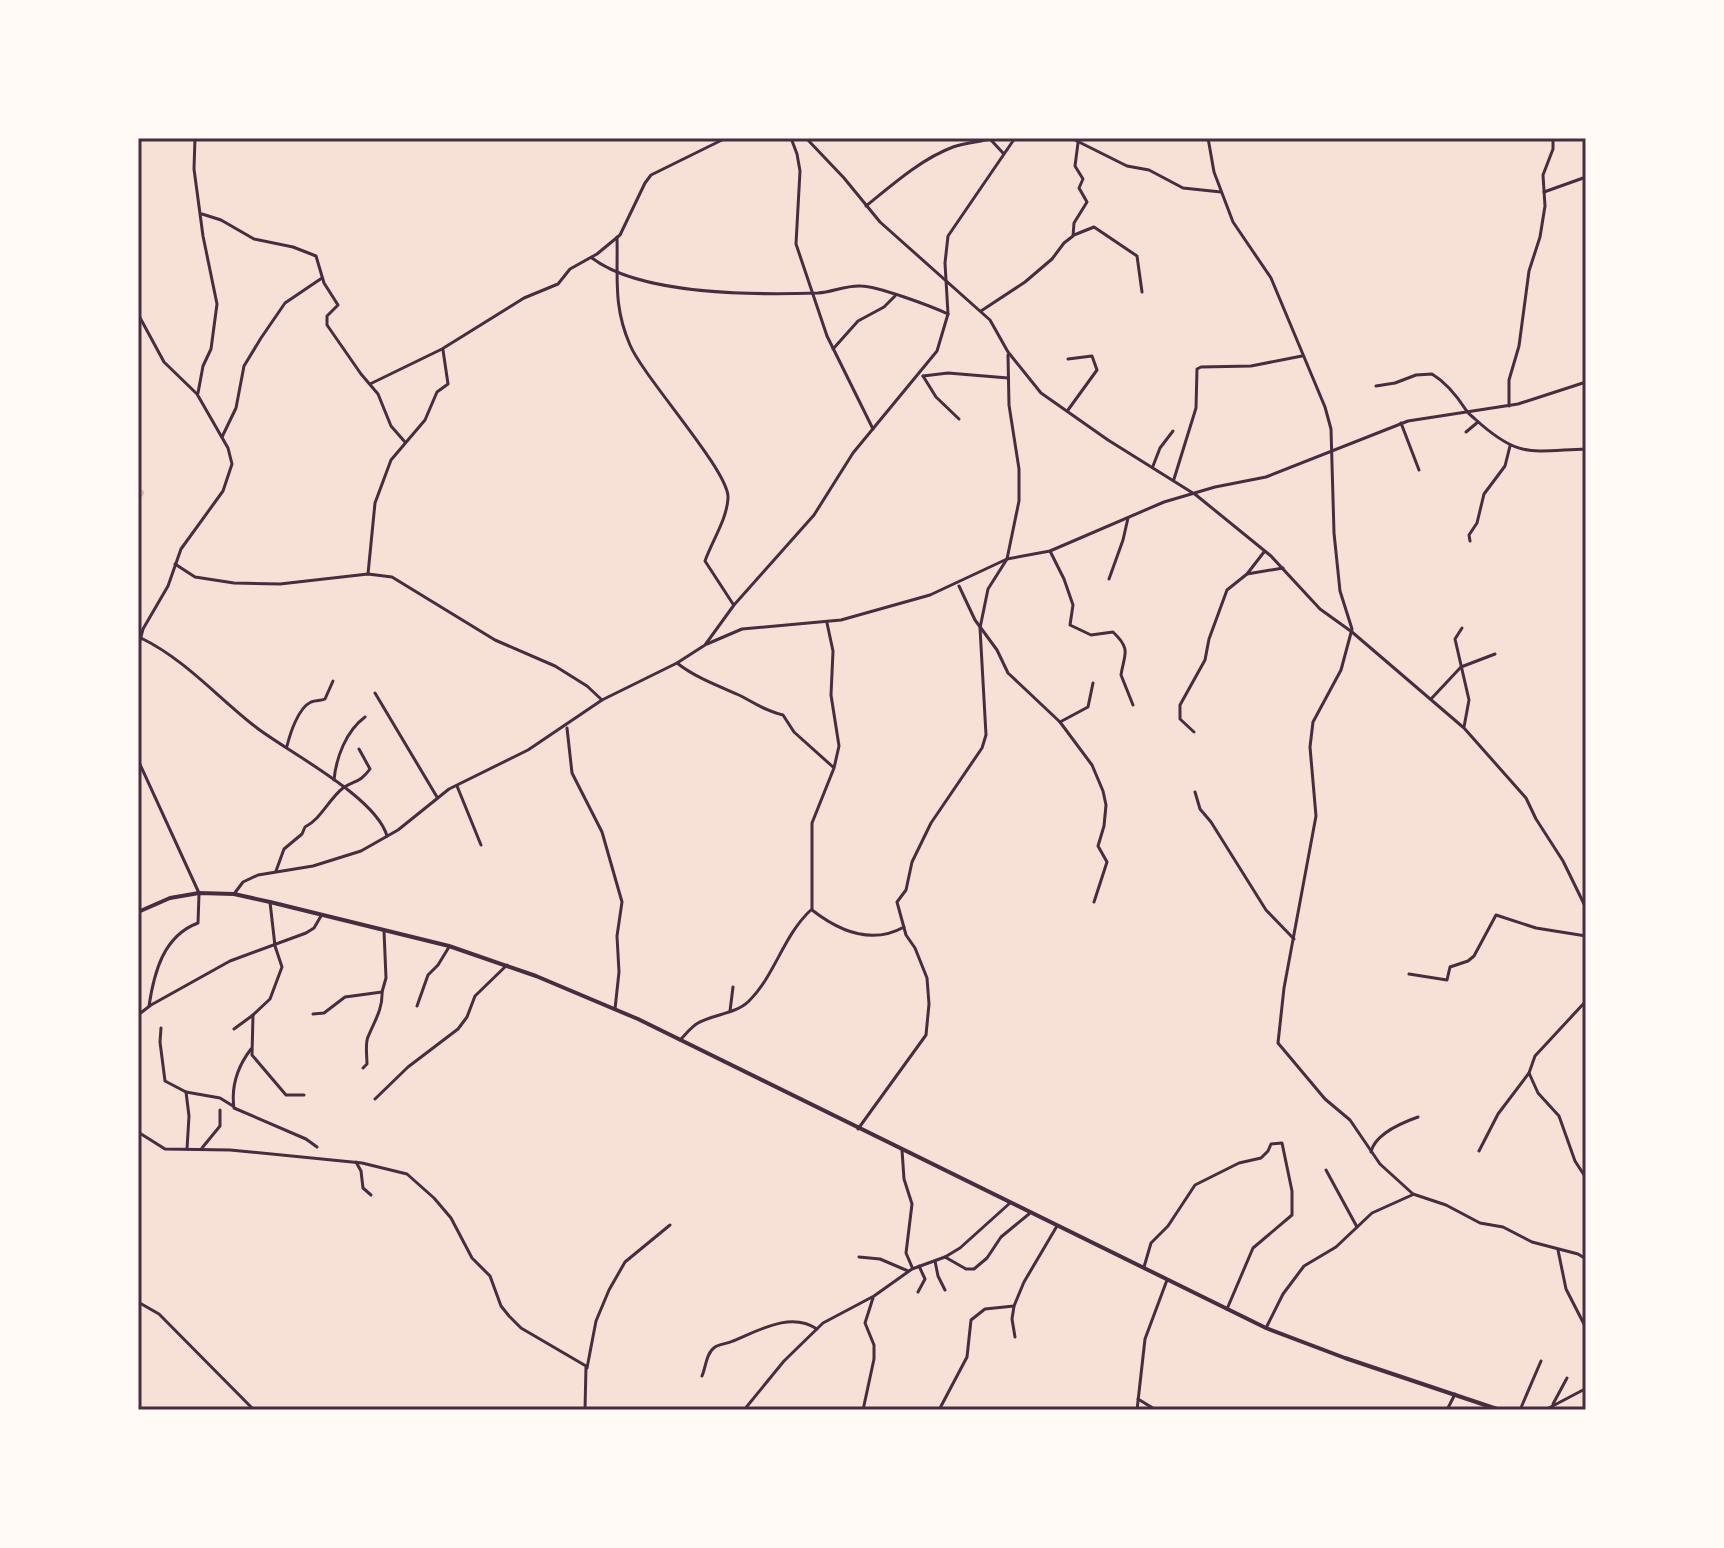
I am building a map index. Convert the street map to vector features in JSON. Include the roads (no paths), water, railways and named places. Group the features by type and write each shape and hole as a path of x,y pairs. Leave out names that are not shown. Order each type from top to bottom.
{"main road":[{"path":"138,912 170,898 199,893 234,894 449,946 507,965 615,1009 680,1040 1266,1328 1500,1410"}],"street":[{"path":"195,138 194,169 217,304 211,349 203,366 197,394"},
{"path":"370,384 442,349 517,302 558,284 572,268 591,258 617,237 651,175 726,138"},
{"path":"791,138 800,171 796,244 833,349 873,429"},
{"path":"806,138 866,206 981,311 996,329 1008,352 1041,393 1108,440 1196,495 1265,551 1320,609 1352,632 1464,728 1526,798 1586,908"},
{"path":"705,645 734,605 814,515 843,466 921,375 937,351 948,314 946,245 950,229 1015,138"},
{"path":"1071,138 1127,166 1149,170 1183,188 1221,192"},
{"path":"1208,138 1221,192 1235,228 1271,278 1325,407 1331,429 1334,533 1340,591 1352,632 1341,670 1313,722 1310,747 1316,816 1284,988 1278,1043 1325,1099 1350,1120 1371,1152 1413,1194 1446,1205 1480,1223 1503,1227 1532,1242 1586,1259"},
{"path":"1509,406 1509,380 1519,346 1530,265 1540,237 1543,175 1553,149 1553,138"},
{"path":"866,206 900,176 953,147 990,139 1004,154"},
{"path":"1074,235 1075,223 1087,203 1079,188 1083,179 1075,166 1078,143"},
{"path":"1544,192 1586,177"},
{"path":"202,214 221,220 262,243 293,247 316,256 322,278 338,305 327,316 327,325 382,401 391,426 405,442"},
{"path":"981,311 1039,271 1074,235 1094,227 1137,256 1142,292"},
{"path":"617,237 618,314 633,353 726,486 728,499 705,561 734,605"},
{"path":"591,258 603,266 642,280 695,289 772,295 862,286 948,314"},
{"path":"222,437 236,408 244,366 261,338 285,303 322,278"},
{"path":"833,349 858,321 884,307 895,296"},
{"path":"138,314 164,362 197,394 222,437 232,464 227,484 188,537 168,586 147,620 138,648"},
{"path":"368,574 372,517 377,494 391,460 425,420 437,392 448,384 442,349"},
{"path":"858,1129 926,1035 929,1004 927,978 906,935 897,902 906,890 912,862 931,823 982,748 986,735 980,628 988,589 1007,559 1020,488 1009,405 1008,352"},
{"path":"1068,359 1092,356 1097,370 1068,410"},
{"path":"1174,479 1196,408 1197,369 1251,366 1304,356"},
{"path":"921,375 948,373 1008,378"},
{"path":"1376,386 1432,374 1454,391 1467,412 1488,432 1510,446 1526,451 1586,449"},
{"path":"921,375 936,397 959,419"},
{"path":"234,894 243,882 361,851 387,836 456,785 528,750 602,700 677,663 705,645 742,629 827,623 915,600 958,584 1007,559 1050,551 1164,502 1215,487 1266,477 1401,423 1509,406 1586,382"},
{"path":"1466,432 1478,422"},
{"path":"1401,423 1419,470"},
{"path":"1153,466 1160,448 1173,431"},
{"path":"1470,541 1470,531 1477,523 1484,494 1503,470 1510,446"},
{"path":"1109,579 1128,516"},
{"path":"1050,551 1073,605 1070,625 1091,635 1113,632 1122,644 1127,660 1121,675 1133,705"},
{"path":"1194,732 1180,719 1180,705 1205,660 1209,639 1227,590 1247,574 1265,551"},
{"path":"175,564 195,577 234,583 280,584 368,574 399,579 495,640 555,666 587,686 602,700"},
{"path":"1247,574 1283,568"},
{"path":"958,584 1008,673 1060,722 1092,765 1103,791 1106,816 1098,846 1107,862 1094,902"},
{"path":"680,1040 699,1023 747,1003 765,983 782,948 812,909 812,823 834,768 839,746 831,695 833,657 827,623"},
{"path":"1462,628 1455,639 1469,700 1464,728"},
{"path":"141,638 203,679 259,730 334,780 377,815 387,836"},
{"path":"1431,699 1461,667 1495,654"},
{"path":"677,663 762,710 783,715 794,732 834,768"},
{"path":"287,746 292,729 308,704 325,699 333,681"},
{"path":"1060,722 1088,707 1093,683"},
{"path":"375,693 437,797"},
{"path":"334,780 337,758 353,726 365,717"},
{"path":"567,726 572,773 602,832 622,902 617,936 619,972 615,1009"},
{"path":"276,871 284,849 314,822 343,788 361,781 370,769 359,749"},
{"path":"138,760 199,893 198,923 187,927 161,956 149,1006"},
{"path":"456,785 481,845"},
{"path":"1195,792 1202,813 1211,822 1266,910 1294,939"},
{"path":"234,1029 272,996 282,967 275,946 270,902"},
{"path":"812,909 828,921 858,935 895,932 906,935"},
{"path":"138,1015 230,961 306,933 317,924 322,914"},
{"path":"1409,974 1447,980 1450,967 1474,956 1496,915 1536,928 1586,936"},
{"path":"895,932 904,927"},
{"path":"363,1068 367,1064 367,1038 380,1008 386,978 384,931"},
{"path":"417,1006 428,975 449,946"},
{"path":"375,1099 408,1067 458,1029 467,1017 475,996 507,965"},
{"path":"730,1011 733,987"},
{"path":"313,1014 324,1013 345,997 382,992"},
{"path":"1479,1151 1498,1114 1529,1073 1535,1056 1586,1001"},
{"path":"253,1015 251,1049 257,1062 286,1095 304,1095"},
{"path":"161,1028 165,1081 186,1092 220,1098 244,1113 306,1139 317,1147"},
{"path":"233,1106 236,1079 251,1049"},
{"path":"1529,1073 1538,1093 1559,1116 1575,1161 1586,1178"},
{"path":"186,1092 189,1116 187,1149"},
{"path":"202,1148 220,1126 220,1110"},
{"path":"1371,1152 1379,1138 1418,1117"},
{"path":"138,1132 157,1146 356,1162 401,1172 412,1178 451,1218 472,1258 490,1276 501,1306 509,1316 521,1328 587,1368"},
{"path":"1144,1267 1151,1243 1168,1226 1195,1185 1239,1163 1261,1158 1271,1144 1282,1143 1292,1191 1292,1215 1253,1248 1226,1309"},
{"path":"902,1150 904,1179 912,1209 906,1253 911,1270"},
{"path":"356,1162 361,1171 363,1188 371,1195"},
{"path":"1326,1170 1357,1227"},
{"path":"1266,1328 1283,1294 1300,1271 1336,1247 1375,1212 1413,1194"},
{"path":"744,1410 784,1361 826,1320 874,1296 911,1270 945,1257 965,1244 1010,1203"},
{"path":"945,1257 966,1269 974,1269 987,1258 1001,1237 1031,1213"},
{"path":"585,1410 587,1368 596,1321 609,1290 625,1262 670,1225"},
{"path":"1015,1337 1011,1314 1014,1306 1024,1282 1057,1226"},
{"path":"1558,1250 1564,1283 1586,1328"},
{"path":"859,1257 880,1259 911,1270"},
{"path":"935,1261 945,1290"},
{"path":"918,1292 925,1279 919,1266"},
{"path":"1137,1410 1145,1339 1167,1280"},
{"path":"863,1410 874,1359 874,1345 865,1323 874,1296"},
{"path":"138,1302 159,1314 254,1410"},
{"path":"939,1410 967,1357 971,1320 984,1310 1014,1306"},
{"path":"702,1376 707,1359 717,1346 792,1321 817,1329"},
{"path":"1520,1410 1541,1361"},
{"path":"1553,1404 1567,1378"},
{"path":"1545,1410 1583,1390"},
{"path":"1447,1410 1455,1394"},
{"path":"1138,1399 1156,1410"},
{"path":"749,1404 752,1410"},
{"path":"693,1409 703,1410"}]}
